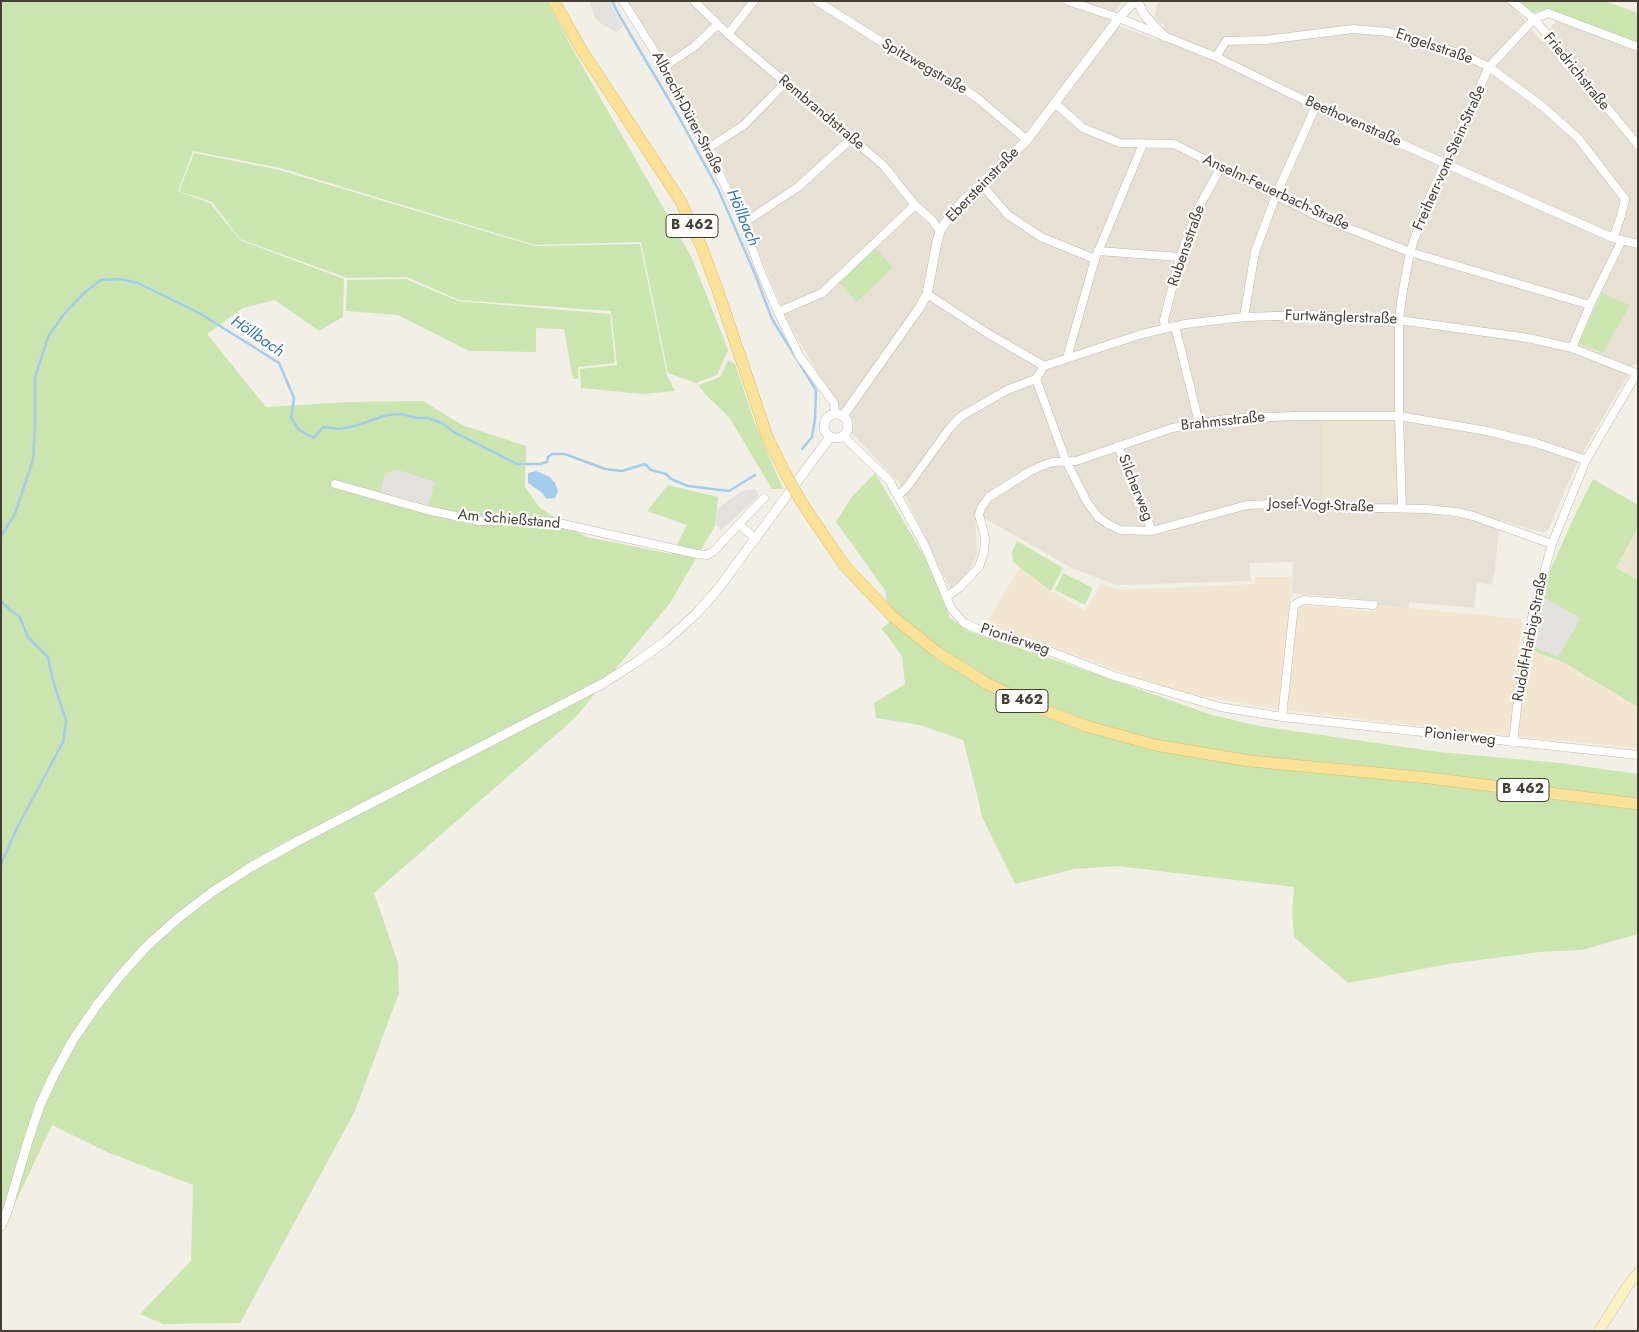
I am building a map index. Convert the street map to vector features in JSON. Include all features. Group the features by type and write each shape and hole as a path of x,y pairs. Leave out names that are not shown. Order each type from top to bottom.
{"main road":[{"name":"B 462","path":"554,1 580,49 680,200 702,248 718,291 767,436 802,503 844,564 892,616 929,646 986,683 1036,707 1086,726 1155,744 1250,761 1429,778 1638,805"},
{"path":"1599,1331 1622,1293 1638,1273"}],"street":[{"name":"Albrecht-Dürer-Straße","path":"623,1 667,64 743,222 760,270 800,357 834,403 839,415"},
{"name":"Rembrandtstraße","path":"694,1 717,25 883,165 915,205 932,220 940,231"},
{"path":"728,34 754,1"},
{"name":"Spitzwegstraße","path":"816,1 976,97 1027,140"},
{"name":"Beethovenstraße","path":"1068,1 1118,18 1216,57 1316,106 1612,238 1638,244"},
{"name":"Ebersteinstraße","path":"830,437 825,431 824,424 828,417 839,415 920,307 927,294 940,231 947,220 961,203 1027,140 1118,18 1127,1"},
{"path":"1136,1 1145,16 1165,37"},
{"name":"Ebersteinstraße","path":"1118,18 1136,1"},
{"name":"Friedrichstraße","path":"1512,1 1534,20 1638,145"},
{"name":"Freiherr-vom-Stein-Straße","path":"1402,508 1399,416 1399,320 1410,252 1426,205 1489,67 1534,20 1548,13 1638,47"},
{"path":"667,64 695,46 717,25"},
{"name":"Engelsstraße","path":"1216,57 1226,41 1265,40 1353,29 1388,32 1462,54 1489,67 1542,106 1578,138 1625,199 1621,216 1612,238"},
{"path":"707,149 744,125 785,83"},
{"name":"Anselm-Feuerbach-Straße","path":"1055,103 1083,128 1120,143 1174,144 1317,216 1410,252 1590,305"},
{"path":"1244,317 1255,252 1276,195 1316,106"},
{"path":"743,222 754,217 798,187 851,139"},
{"path":"1067,358 1096,255 1143,144"},
{"name":"Rubensstraße","path":"1165,328 1164,320 1180,257 1200,207 1221,167"},
{"path":"982,185 1008,214 1041,237 1096,255 1180,257"},
{"path":"778,312 822,292 915,205"},
{"path":"1572,348 1590,305 1622,240"},
{"path":"898,496 907,488 949,429 960,417 981,403 1007,390 1036,379 1044,366 987,333 927,294"},
{"name":"Furtwänglerstraße","path":"1044,366 1142,334 1185,324 1244,317 1309,316 1399,320 1528,338 1572,348 1637,373"},
{"path":"1175,326 1199,422"},
{"name":"Rudolf-Harbig-Straße","path":"1514,743 1518,699 1532,617 1552,544 1586,460 1637,373"},
{"name":"Josef-Vogt-Straße","path":"1036,379 1066,461 1087,502 1098,517 1120,530 1152,531 1230,509 1257,504 1299,503 1442,510 1474,516 1552,544"},
{"path":"1,1226 34,1122 54,1075 73,1040 97,1005 147,946 177,919 212,892 258,863 602,684 666,641 697,613 778,510 830,437 837,439 846,434 849,426 846,419 839,415"},
{"name":"Brahmsstraße","path":"946,597 959,588 979,567 984,552 984,536 979,515 981,508 989,497 1033,470 1054,462 1076,461 1172,428 1199,422 1294,416 1399,416 1487,431 1536,443 1586,460"},
{"name":"Pionierweg","path":"844,436 889,480 924,546 951,608 964,623 982,632 1049,651 1114,676 1220,707 1282,718 1638,755"},
{"name":"Silcherweg","path":"1118,446 1152,531"},
{"name":"Am Schießstand","path":"335,484 427,510 479,521 532,520 554,522 707,555 714,551 739,524"},
{"path":"756,539 739,524 764,498"},
{"path":"1282,718 1294,604 1303,600 1373,605"}],"shaded area":[{"path":"589,1 609,1 623,27 616,32 597,21"},
{"path":"627,1 1122,1 1108,22 1156,39 1165,26 1154,18 1158,1 1506,1 1523,18 1541,41 1557,20 1638,50 1638,366 1634,364 1576,465 1549,528 1544,533 1500,520 1492,585 1477,582 1474,608 1409,602 1408,609 1377,605 1378,601 1292,593 1293,562 1249,563 1251,581 1116,585 1072,568 975,513 977,555 967,575 950,589 899,483 854,435 788,322 716,151"},
{"path":"1321,419 1390,421 1393,424 1397,495 1394,500 1322,499"},
{"path":"398,470 435,482 427,510 379,496 385,473"},
{"path":"756,489 759,496 721,530 716,525 717,509 742,491"},
{"path":"1638,527 1638,580 1616,568"},
{"path":"1020,567 1051,591 1086,611 1101,583 1120,590 1255,584 1255,577 1293,577 1290,603 1376,612 1377,605 1523,619 1519,649 1530,650 1563,662 1638,707 1638,748 1460,731 1270,708 1201,696 1156,685 1054,647 984,627"},
{"path":"1544,598 1581,618 1558,657 1532,646"}],"green space":[{"path":"1,1 547,1 692,258 728,350 717,375 696,383 668,373 641,242 535,245 280,168 193,151 178,191 210,203 240,240 344,279 343,317 319,331 275,300 243,308 207,334 266,407 348,402 423,401 462,425 526,446 525,487 540,508 586,537 672,554 687,525 647,511 668,485 718,497 715,526 670,603 575,718 374,893 398,963 399,993 355,1111 240,1323 163,1324 140,1314 191,1261 193,1185 107,1152 52,1125 1,1233"},
{"path":"1518,1 1605,1 1638,13 1638,43 1547,9 1532,13"},
{"path":"194,153 279,170 535,246 640,244 667,375 675,391 643,394 581,388 580,369 617,365 611,311 459,300 407,277 347,278 240,239 212,202 179,191"},
{"path":"874,247 893,267 857,302 838,281"},
{"path":"406,279 458,301 610,314 615,363 578,367 578,379 573,379 564,329 536,328 536,352 469,351 398,315 346,311 347,280"},
{"path":"1602,293 1630,305 1603,353 1579,343"},
{"path":"728,360 735,364 753,418 783,489 772,489 729,417 698,385 720,377"},
{"path":"875,473 930,566 950,618 968,631 1212,715 1259,726 1439,752 1560,763 1638,774 1638,934 1582,950 1540,952 1449,964 1348,983 1294,937 1292,912 1294,887 1117,866 1074,869 1015,884 982,817 963,740 920,725 876,718 874,703 905,684 902,656 882,629 890,621 885,590 836,522 851,498"},
{"path":"1593,479 1638,505 1638,527 1616,568 1638,580 1638,707 1563,662 1530,650 1539,595"},
{"path":"1017,541 1063,568 1051,591 1013,562 1012,552"},
{"path":"1063,573 1093,588 1085,605 1055,590"}],"water":[{"path":"536,471 550,477 555,483 558,491 555,498 547,499 528,483 528,473"}],"waterway":[{"name":"Höllbach","path":"612,1 718,189 755,274 772,319 816,390 812,437 802,449"},
{"name":"Höllbach","path":"1,536 15,514 33,460 35,377 48,337 63,315 84,293 101,280 120,279 138,283 201,314 279,363 294,398 291,418 299,430 314,438 323,427 339,429 355,426 387,415 402,414 416,418 428,418 442,423 454,432 517,464 540,464 547,462 548,457 552,454 565,454 605,469 622,471 645,464 651,470 666,474 671,479 688,486 729,491 755,475"},
{"path":"1,601 19,616 28,637 48,657 52,677 66,721 63,742 18,826 1,864"}]}
